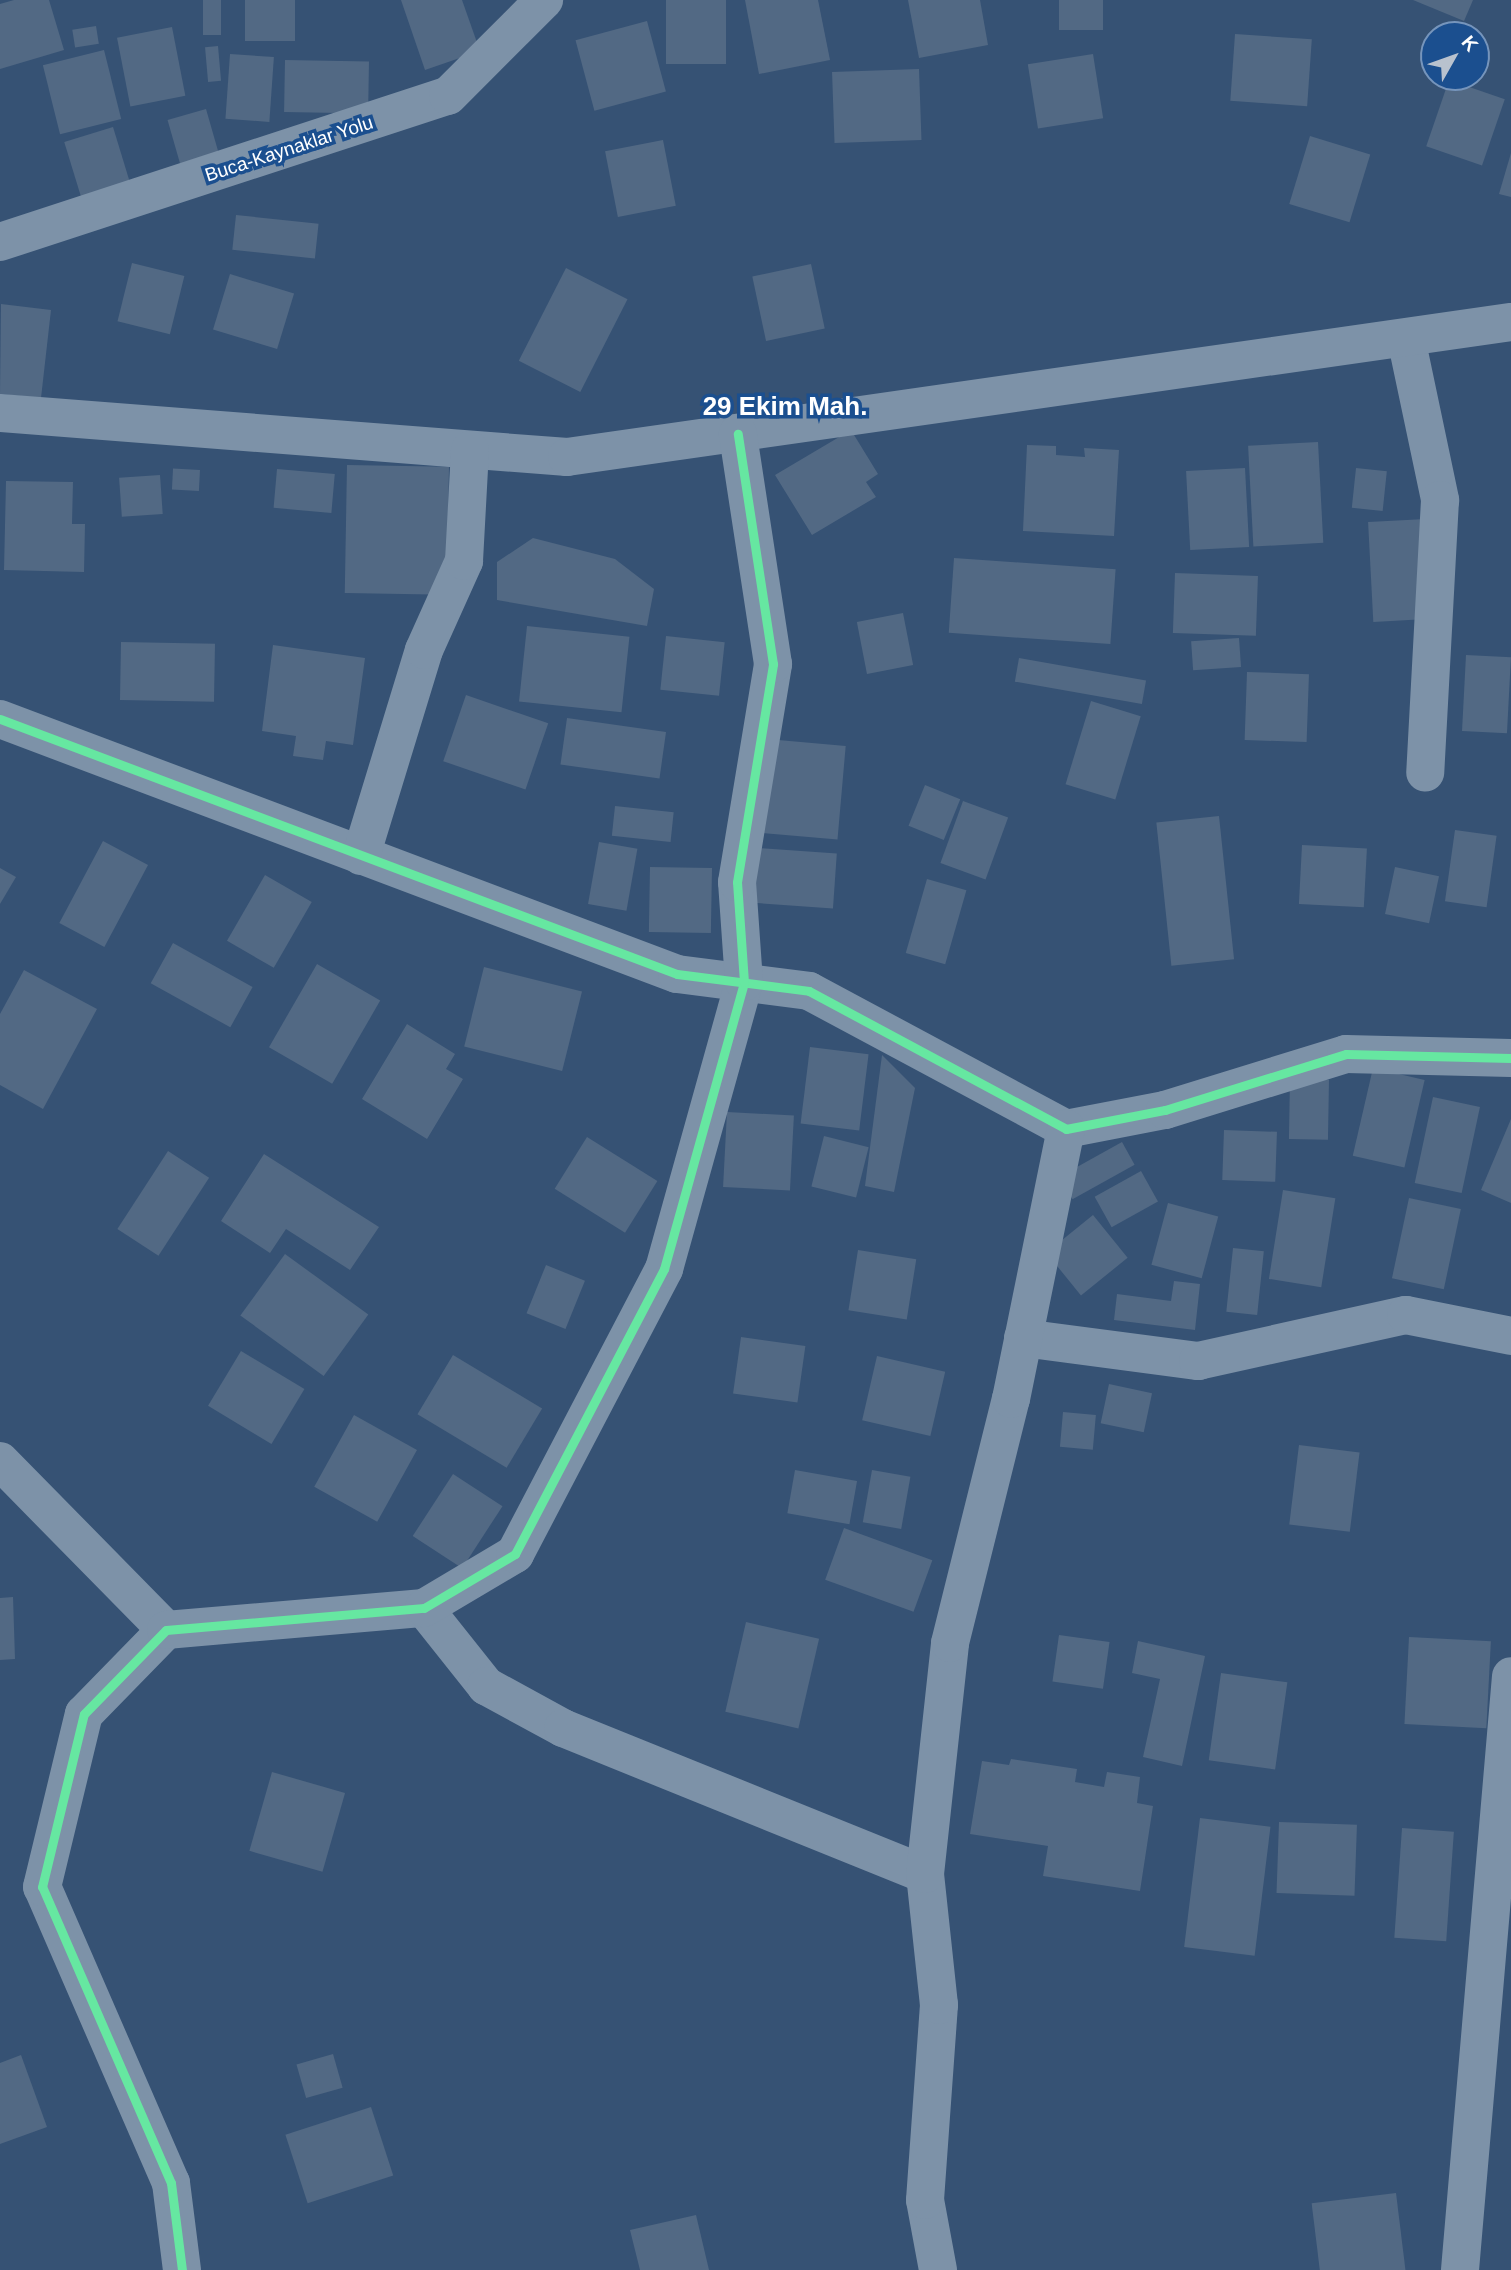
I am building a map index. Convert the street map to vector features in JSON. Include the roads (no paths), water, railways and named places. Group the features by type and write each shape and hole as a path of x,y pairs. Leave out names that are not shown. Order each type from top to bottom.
{"street":[{"name":"Buca-Kaynaklar Yolu","path":"0,242 448,96 544,0"},
{"path":"0,413 567,457 1511,322"},
{"path":"1406,338 1440,500 1425,773"},
{"path":"182,2270 171,2183 42,1887 84,1714 166,1630 424,1608 515,1554 664,1269 744,982 737,882 773,664 738,434"},
{"path":"361,856 424,650 464,561 470,450"},
{"path":"0,719 677,974 809,991 1066,1129 1164,1110 1346,1054 1511,1058"},
{"path":"938,2270 925,2200 939,2005 925,1874 950,1643 1023,1338 1066,1129"},
{"path":"1023,1338 1198,1361 1406,1315 1511,1336"},
{"path":"0,1461 166,1630"},
{"path":"424,1608 486,1686 562,1728 925,1874"},
{"path":"1460,2270 1511,1676"}],"district":[{"name":"29 Ekim Mah.","path":"785,407"}]}
